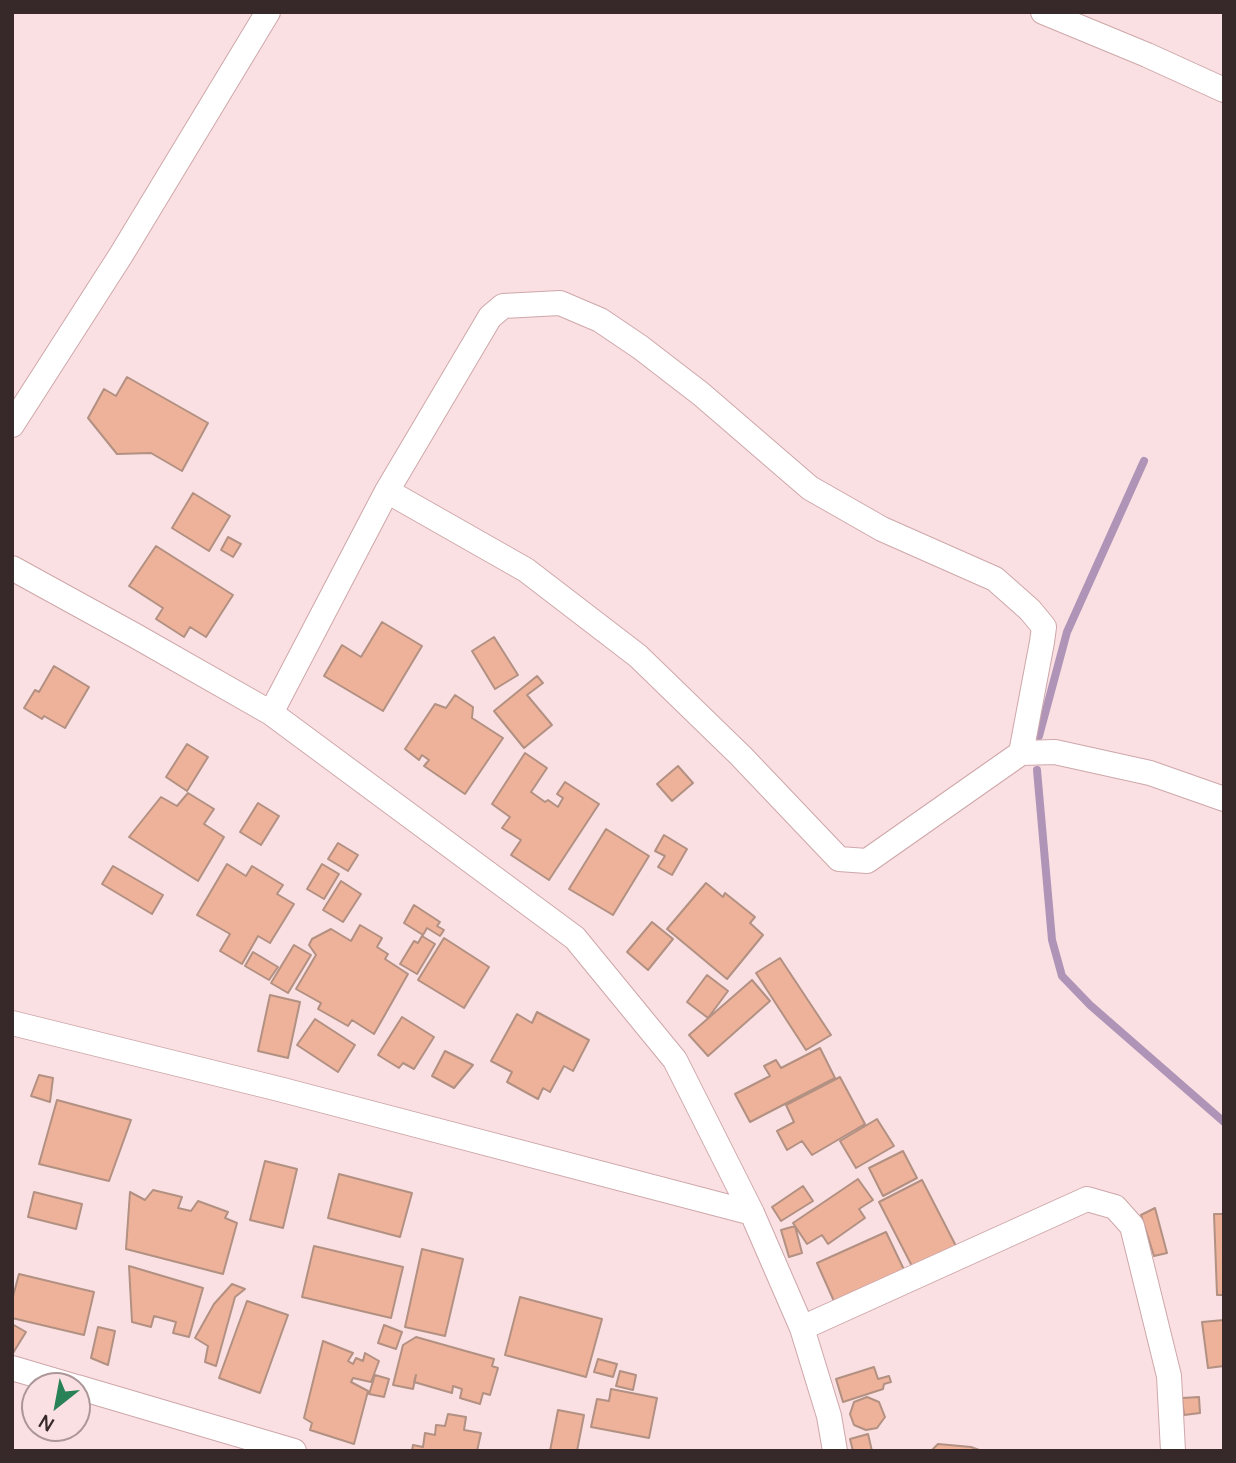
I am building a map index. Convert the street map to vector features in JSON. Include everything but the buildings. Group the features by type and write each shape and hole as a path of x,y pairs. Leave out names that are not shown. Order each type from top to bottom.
{"street":[{"path":"12,425 121,256 268,12"},
{"path":"1043,12 1224,90"},
{"path":"271,713 387,491 490,317 503,306 560,303 600,320 640,347 701,394 810,488 882,529 995,579 1030,610 1044,627 1021,754"},
{"path":"387,491 526,570 638,656 741,755 839,859 867,861 1021,754 1055,752 1150,773 1224,799"},
{"path":"12,568 271,713 575,938 675,1060 752,1213 802,1328 829,1416 835,1451"},
{"path":"12,1023 293,1092 752,1213"},
{"path":"802,1328 1087,1199 1115,1207 1132,1226 1166,1363 1174,1451"},
{"path":"91,1392 294,1451"}],"waterway":[{"path":"1039,736 1067,632 1144,461"},
{"path":"1037,770 1052,940 1062,976 1090,1005 1224,1122"}]}
